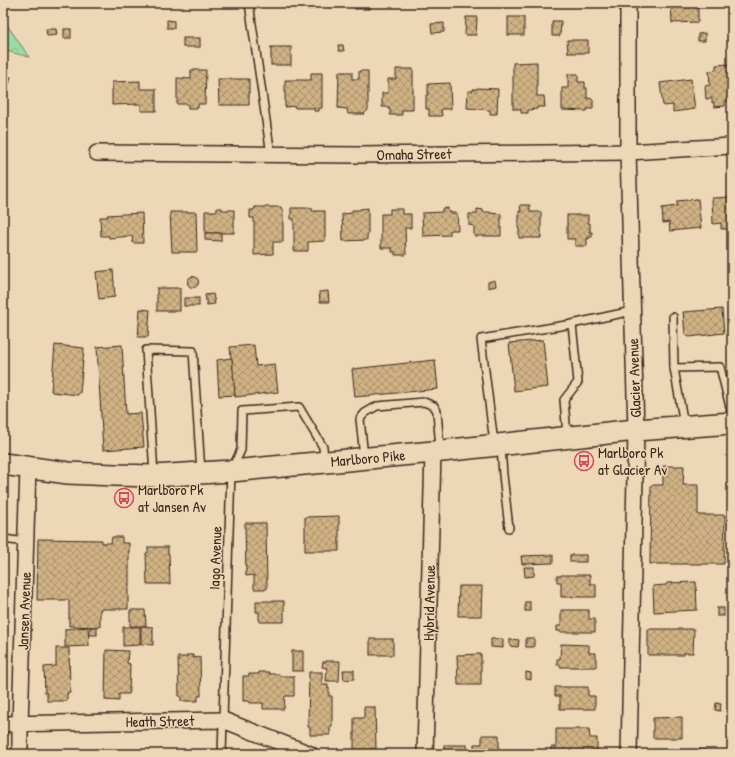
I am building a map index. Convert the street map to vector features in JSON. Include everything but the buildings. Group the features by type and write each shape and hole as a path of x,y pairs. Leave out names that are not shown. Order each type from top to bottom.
{"main road":[{"name":"Marlboro Pike","path":"3,464 68,473 154,476 231,471 636,430 732,423"}],"street":[{"name":"Glacier Avenue","path":"628,3 628,152 636,430 629,754"},
{"name":"Omaha Street","path":"97,153 375,155 628,152 732,146"},
{"name":"Hybrid Avenue","path":"425,754 436,451"},
{"name":"Jansen Avenue","path":"20,754 28,468"},
{"name":"Heath Street","path":"3,724 223,720 310,754"}],"lane":[{"path":"249,3 271,154"},
{"path":"509,528 503,475 481,340 572,324 632,311"},
{"path":"673,317 674,368 684,427"},
{"path":"568,437 564,400 578,382 572,324"},
{"path":"154,476 146,350 193,351 201,473"},
{"path":"674,368 720,366 732,416"},
{"path":"364,458 360,419 365,412 377,406 424,402 434,406 437,411 436,451"},
{"name":"Iago Avenue","path":"222,754 231,471 241,450 242,411 299,407 323,447 324,462"},
{"path":"3,539 26,542"}],"green space":[{"path":"3,19 29,57 3,50"}],"place":[{"name":"Marlboro Pk at Glacier Av","path":"584,461"},
{"name":"Marlboro Pk at Jansen Av","path":"124,498"}]}
